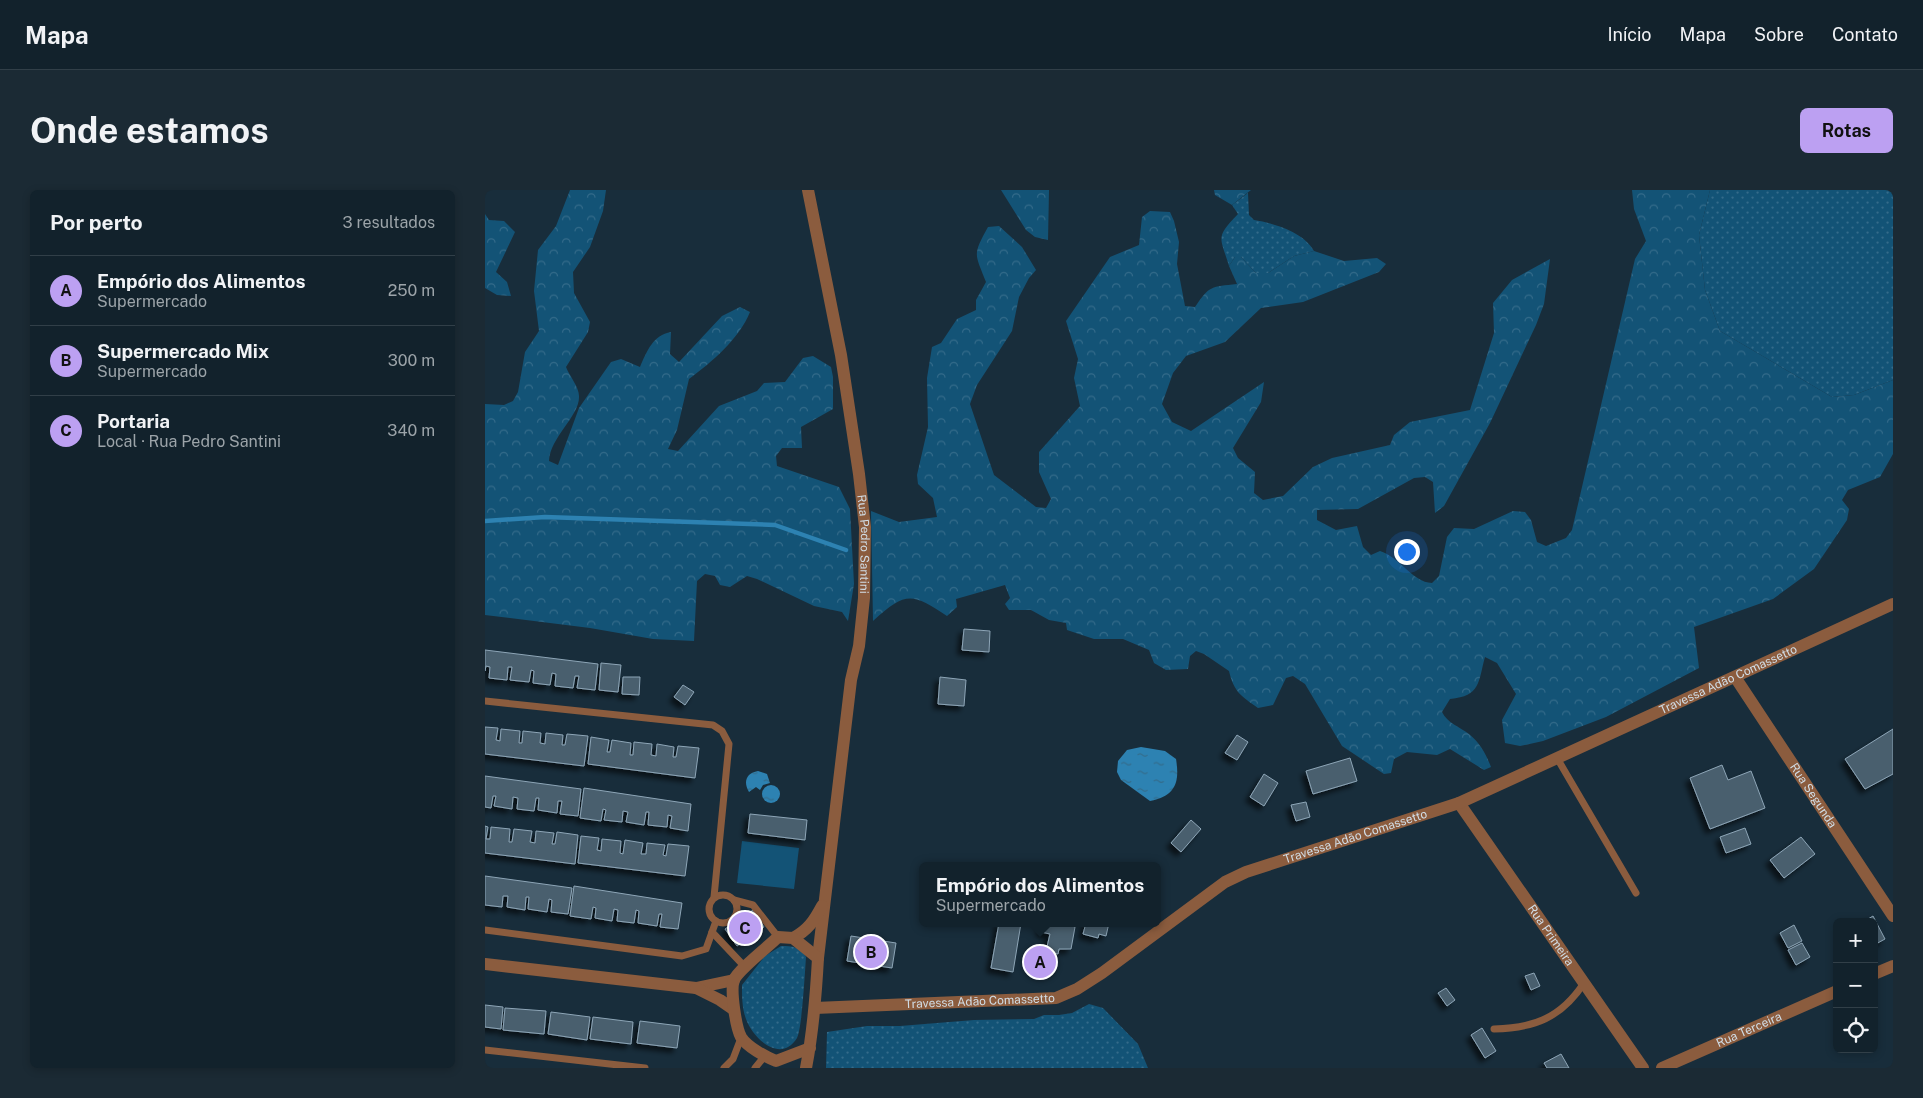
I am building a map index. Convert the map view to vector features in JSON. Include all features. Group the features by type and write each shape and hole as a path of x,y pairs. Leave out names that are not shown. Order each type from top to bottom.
{"street":[{"name":"Rua Pedro Santini","path":"808,190 841,355 865,527 863,607 859,646 851,680 818,958"},
{"name":"Travessa Adão Comassetto","path":"815,1008 1056,998 1077,989 1102,973 1225,882 1246,872 1459,803 1893,604"},
{"name":"Rua Segunda","path":"1735,676 1893,916"},
{"name":"Rua Primeira","path":"1459,803 1643,1068"},
{"name":"Rua Pedro Santini","path":"793,938 803,933 812,924 825,900"},
{"path":"485,964 696,988 734,980 745,967 779,937 793,938 818,958 815,1008 806,1068"},
{"path":"1878,972 1893,966"},
{"path":"734,980 733,1009 741,1038 773,1062 810,1048"},
{"path":"696,988 733,1009"},
{"name":"Rua Terceira","path":"1662,1068 1833,993"}],"lane":[{"path":"485,701 713,725 723,731 729,744 714,897 709,907 709,912 716,921 727,922 735,915 737,904 734,900"},
{"path":"1557,758 1636,893"},
{"path":"714,897 724,894 734,900 753,905 779,937"},
{"path":"485,930 682,956 706,949 716,921"},
{"path":"712,932 745,967"},
{"path":"1494,1029 1517,1028 1540,1022 1558,1012 1577,994 1584,984"},
{"path":"724,1068 733,1059 741,1038"},
{"path":"485,1050 645,1068"},
{"path":"573,1068 574,1060"},
{"path":"755,1068 773,1062"}],"green space":[{"path":"570,190 606,190 603,211 590,247 573,272 574,293 590,322 588,332 566,367 577,389 579,396 578,404 554,444 549,461 558,465 579,408 611,362 621,359 640,367 655,340 671,332 670,354 679,362 722,316 740,307 750,312 732,341 689,379 677,430 668,449 678,451 719,406 757,391 764,383 785,382 803,358 813,356 831,367 833,377 833,409 801,427 802,448 782,448 776,456 777,466 839,487 850,509 854,584 848,621 842,612 814,606 757,579 747,576 730,587 720,585 715,576 705,574 697,581 694,641 653,639 590,628 485,615 485,404 504,405 513,401 518,392 525,352 539,331 534,291 538,250 556,226"},
{"path":"1001,190 1049,190 1048,240 1035,237 1026,230"},
{"path":"1214,190 1251,190 1232,205 1215,195"},
{"path":"1632,190 1710,190 1699,235 1705,290 1720,331 1832,397 1854,395 1893,380 1893,454 1880,477 1848,490 1842,500 1849,509 1847,520 1814,569 1773,599 1694,627 1699,668 1606,717 1543,741 1520,746 1505,743 1502,720 1516,694 1497,663 1485,657 1479,680 1473,691 1468,695 1450,699 1442,712 1450,722 1469,734 1476,741 1485,753 1491,767 1484,770 1450,749 1437,755 1407,752 1394,759 1391,773 1384,774 1342,746 1305,684 1293,676 1286,678 1273,705 1258,708 1239,693 1233,684 1229,671 1204,654 1196,651 1190,656 1188,669 1166,670 1154,663 1149,650 1123,639 1094,639 1067,630 1066,623 1049,620 1031,610 1009,610 1005,604 1010,598 1005,585 956,599 957,607 947,616 925,603 909,599 894,604 873,621 871,511 899,522 937,517 933,498 918,484 917,475 928,427 927,378 932,347 941,343 957,319 976,310 976,300 986,282 978,260 977,250 988,227 999,226 1022,247 1036,270 1029,278 1019,297 1012,331 977,385 970,404 994,475 1036,507 1046,508 1051,499 1039,472 1039,452 1080,406 1074,378 1078,359 1066,321 1110,257 1139,245 1142,217 1150,211 1170,212 1174,221 1179,242 1177,264 1185,306 1195,307 1212,288 1237,284 1229,266 1235,257 1241,257 1256,273 1268,273 1294,256 1314,251 1344,261 1377,258 1386,264 1379,272 1303,302 1261,308 1225,342 1186,356 1173,373 1162,404 1172,422 1191,431 1264,382 1261,402 1233,448 1238,458 1255,472 1254,493 1263,500 1283,496 1313,467 1332,458 1390,445 1394,435 1410,422 1470,410 1494,333 1493,303 1512,280 1550,259 1544,304 1536,325 1490,423 1444,506 1435,513 1433,482 1425,477 1414,478 1358,509 1317,510 1317,520 1336,530 1357,526 1363,547 1371,555 1380,551 1387,554 1418,579 1432,583 1439,576 1447,537 1454,528 1474,529 1513,511 1525,512 1531,520 1537,542 1546,546 1566,538 1572,530 1635,259 1646,241 1634,209"},
{"path":"1710,190 1893,190 1893,380 1854,395 1832,397 1720,331 1705,290 1699,235"},
{"path":"1248,193 1249,215 1254,220 1279,226 1296,234 1309,244 1314,251 1294,256 1268,273 1256,273 1241,257 1235,257 1229,266 1221,238 1226,228 1238,214 1232,205"},
{"path":"485,214 489,220 504,221 515,232 496,272 507,282 511,296 497,295 485,288"},
{"path":"742,841 799,848 794,889 737,883"},
{"path":"781,946 796,948 802,951 806,957 799,1033 791,1045 783,1049 776,1049 761,1041 750,1027 743,1007 742,985 765,956"},
{"path":"1089,1004 1103,1008 1138,1044 1148,1068 826,1068 827,1032 867,1026 900,1026 974,1020 1034,1019 1044,1015 1072,1013"}],"water":[{"path":"1141,747 1165,751 1176,759 1177,775 1174,787 1165,796 1150,801 1121,780 1117,772 1118,761 1127,750"},
{"path":"758,771 767,774 770,783 763,785 760,790 756,787 749,792 746,785 747,778"},
{"path":"771,785 777,788 780,794 777,800 771,803 765,800 762,794 765,788"}],"building":[{"path":"964,629 990,631 989,652 962,650"},
{"path":"485,650 598,664 595,690 577,688 579,676 575,676 573,688 555,686 556,674 552,673 550,685 533,683 534,671 531,670 529,682 510,680 512,667 508,667 507,680 489,678 490,667 486,666 485,671"},
{"path":"601,663 621,665 618,692 599,690"},
{"path":"623,677 640,677 639,695 622,694"},
{"path":"940,677 966,680 964,706 938,704"},
{"path":"683,685 694,692 685,705 674,697"},
{"path":"485,727 498,728 496,740 500,741 501,729 520,731 519,743 522,743 523,731 541,733 540,743 545,744 546,733 563,735 562,745 565,745 567,734 588,736 584,766 485,754"},
{"path":"1893,729 1893,774 1865,789 1845,759"},
{"path":"1237,735 1248,742 1237,760 1225,753"},
{"path":"591,737 609,740 607,752 610,752 612,740 631,743 630,755 633,755 634,742 652,744 651,755 656,756 657,744 674,747 673,757 676,757 678,746 699,748 695,778 588,764"},
{"path":"1350,758 1357,781 1313,794 1306,771"},
{"path":"1722,765 1728,780 1751,771 1765,808 1710,829 1690,778"},
{"path":"1264,774 1278,783 1264,806 1250,797"},
{"path":"485,776 581,789 578,816 560,814 562,801 558,801 557,813 538,810 539,798 536,798 534,811 517,809 518,798 513,797 512,809 494,806 496,796 493,796 491,808 485,807"},
{"path":"584,788 691,804 688,831 670,828 672,816 668,815 667,827 648,825 649,812 646,812 644,825 626,822 628,812 623,811 622,822 604,820 606,810 603,809 601,821 580,818"},
{"path":"1306,802 1310,817 1296,821 1291,805"},
{"path":"750,814 807,820 805,840 748,833"},
{"path":"1191,820 1201,829 1181,852 1171,843"},
{"path":"485,826 488,827 486,839 490,839 491,827 510,829 509,842 512,842 514,829 532,831 530,842 535,843 536,831 554,833 552,844 555,844 557,832 578,835 575,864 485,853"},
{"path":"1745,828 1751,844 1726,853 1720,837"},
{"path":"581,836 599,838 597,850 601,851 602,839 621,841 620,853 623,854 625,840 643,843 641,854 646,854 647,843 665,845 663,855 666,856 668,844 689,846 685,876 578,863"},
{"path":"1801,837 1815,854 1784,878 1770,860"},
{"path":"485,876 572,888 568,914 551,912 552,900 549,899 547,912 528,909 529,897 526,897 525,910 507,907 508,896 503,896 502,907 485,905"},
{"path":"574,886 682,903 678,929 660,927 662,914 659,914 657,926 638,923 639,911 636,910 634,923 617,921 618,910 614,909 612,921 595,918 596,908 593,907 591,919 570,916"},
{"path":"753,910 764,927 737,946 725,929"},
{"path":"1794,925 1802,941 1788,948 1780,933"},
{"path":"1878,926 1885,939 1878,943"},
{"path":"998,927 1020,927 1013,972 991,968"},
{"path":"1042,927 1075,927 1071,949 1059,949 1058,954 1046,951 1050,934 1041,932"},
{"path":"1085,927 1108,927 1106,936 1099,934 1098,938 1083,934"},
{"path":"851,936 896,943 892,968 847,961"},
{"path":"1802,943 1810,957 1796,965 1788,950"},
{"path":"1534,973 1540,986 1531,990 1525,976"},
{"path":"1446,988 1455,1000 1447,1006 1438,993"},
{"path":"485,1005 503,1007 501,1029 485,1027"},
{"path":"505,1008 546,1011 544,1034 503,1030"},
{"path":"551,1012 590,1017 587,1040 548,1034"},
{"path":"593,1017 633,1022 631,1044 590,1039"},
{"path":"640,1021 680,1026 677,1048 637,1043"},
{"path":"1482,1028 1496,1051 1485,1058 1471,1035"},
{"path":"1561,1054 1569,1068 1547,1068 1544,1063"}],"waterway":[{"path":"485,521 545,517 775,525 846,550"}],"place":[{"name":"Portaria","path":"745,928"},
{"name":"Supermercado Mix","path":"871,952"},
{"name":"Empório dos Alimentos","path":"1040,962"}]}
